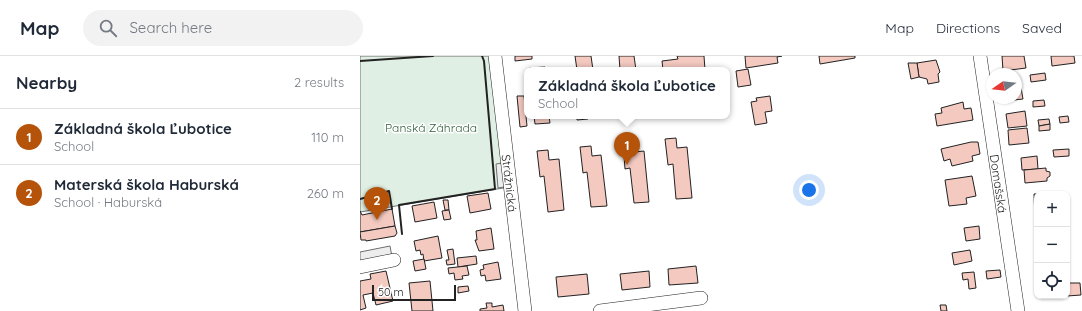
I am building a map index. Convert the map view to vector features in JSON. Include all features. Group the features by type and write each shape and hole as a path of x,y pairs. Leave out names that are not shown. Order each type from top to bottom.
{"street":[{"name":"Strážnická","path":"496,56 525,311"},
{"name":"Domašská","path":"980,56 1018,311"},
{"path":"360,267 394,260"},
{"path":"600,311 701,298"}],"green space":[{"name":"Panská Záhrada","path":"360,56 495,56 509,187 360,212"}],"shaded area":[{"path":"508,162 510,186 498,188 496,164"},
{"path":"390,246 392,257 360,263 360,252"}],"building":[{"path":"515,56 532,56 532,59 515,61"},
{"path":"575,56 591,56 593,67 577,67"},
{"path":"619,56 634,56 636,67 620,67"},
{"path":"677,56 704,56 705,67 663,67 662,61 678,59"},
{"path":"745,56 782,56 777,57 778,63 746,68"},
{"path":"819,56 855,56 855,58 820,64"},
{"path":"1002,56 1024,56 1026,68 1003,68"},
{"path":"1051,56 1074,56 1075,63 1052,66"},
{"path":"936,60 940,72 938,74 939,82 928,84 927,79 919,77 917,63"},
{"path":"908,63 917,63 919,77 911,79"},
{"path":"748,69 751,85 738,87 736,71"},
{"path":"1045,73 1046,80 1031,82 1030,75"},
{"path":"517,96 524,96 524,119 526,119 527,126 520,127"},
{"path":"770,96 772,111 765,112 767,123 755,125 751,102 757,101 756,98"},
{"path":"1044,100 1045,106 1033,107 1033,101"},
{"path":"963,102 964,109 971,108 973,120 937,126 935,114 942,113 941,108"},
{"path":"1025,111 1027,126 1008,128 1006,114"},
{"path":"1068,116 1069,122 1060,123 1059,117"},
{"path":"534,119 549,119 550,123 535,124"},
{"path":"1049,119 1050,124 1039,126 1038,120"},
{"path":"1050,124 1050,130 1039,131 1039,126"},
{"path":"1027,128 1029,143 1009,145 1008,130"},
{"path":"676,138 677,148 687,147 692,198 676,199 673,164 668,165 665,139"},
{"path":"633,142 635,152 644,151 649,202 634,203 630,168 625,169 623,143"},
{"path":"971,142 978,142 980,154 972,156 973,161 952,166 950,159 944,161 941,149"},
{"path":"591,146 592,156 601,155 607,206 591,207 587,172 583,173 580,147"},
{"path":"1069,149 1069,156 1054,157 1053,150"},
{"path":"548,150 549,160 559,159 564,210 548,212 544,176 540,177 537,151"},
{"path":"1037,156 1038,169 1022,170 1021,158"},
{"path":"1046,168 1046,171 1050,172 1050,176 1047,178 1047,181 1025,183 1024,170"},
{"path":"972,176 976,196 966,198 967,204 949,206 945,180"},
{"path":"488,193 491,209 470,213 467,196"},
{"path":"443,200 448,200 449,210 445,210"},
{"path":"434,202 437,218 415,222 412,206"},
{"path":"392,209 395,226 360,232 360,211 362,215"},
{"path":"449,210 451,219 444,220 442,211"},
{"path":"395,226 397,233 395,236 366,241 361,240 360,232"},
{"path":"979,226 980,239 966,241 964,228"},
{"path":"491,228 494,249 479,251 475,240 477,240 476,231"},
{"path":"438,236 442,258 424,261 423,254 421,255 420,250 416,251 414,241"},
{"path":"453,249 455,264 447,265 446,260 449,260 447,250"},
{"path":"970,250 972,261 954,265 952,253"},
{"path":"476,256 477,264 458,267 457,258"},
{"path":"424,259 426,269 415,271 413,261"},
{"path":"498,262 501,279 486,281 485,275 481,276 480,270 484,269 483,265"},
{"path":"467,266 469,275 462,276 463,279 455,280 454,273 449,274 448,268"},
{"path":"696,266 698,283 669,285 668,269"},
{"path":"1000,270 1001,277 987,279 986,271"},
{"path":"386,271 393,301 376,305 373,293 363,295 366,308 360,310 360,281 371,279 370,274"},
{"path":"649,271 650,287 622,290 620,274"},
{"path":"974,272 976,288 969,289 968,279 963,280 962,273"},
{"path":"587,274 589,294 558,297 556,277"},
{"path":"430,281 433,311 412,311 409,283"},
{"path":"1070,283 1080,283 1081,295 1070,296"},
{"path":"468,286 469,291 458,293 458,287"},
{"path":"486,303 492,303 492,307 503,305 504,311 480,311 480,309 487,308"},
{"path":"940,305 946,305 947,311 941,311"}],"wall":[{"path":"360,61 433,56"},
{"path":"402,234 399,205 495,189 484,61 482,56"},
{"path":"360,199 389,191 392,209"}],"place":[{"name":"Základná škola Ľubotice","path":"627,165"},
{"name":"Materská škola Haburská","path":"377,220"}]}
